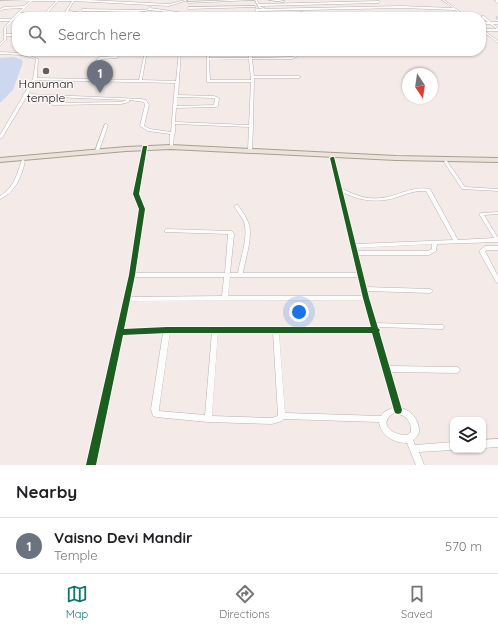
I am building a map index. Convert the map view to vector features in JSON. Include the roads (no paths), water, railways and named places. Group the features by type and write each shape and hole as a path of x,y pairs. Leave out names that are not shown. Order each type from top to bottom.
{"main road":[{"path":"0,161 23,161 171,147 396,158 498,161"},
{"path":"0,161 97,151 145,149 446,162 498,161"}],"street":[{"path":"1,0 91,1 152,5 172,4 187,1 254,1"},
{"path":"121,4 125,0"},
{"path":"132,4 139,0"},
{"path":"82,10 145,11 156,0"},
{"path":"272,5 271,1 315,0 319,7"},
{"path":"327,0 333,0"},
{"path":"443,0 460,12"},
{"path":"19,12 32,1"},
{"path":"48,12 57,1"},
{"path":"66,12 72,1"},
{"path":"78,12 91,1"},
{"path":"187,1 188,8"},
{"path":"208,1 254,1"},
{"path":"208,1 210,8"},
{"path":"254,1 257,10 401,5"},
{"path":"149,8 183,12 188,8 357,1 378,1 383,6"},
{"path":"256,6 261,8 383,6 456,9"},
{"path":"0,10 6,8 24,8"},
{"path":"0,20 12,20"},
{"path":"0,44 5,40 5,28 12,20"},
{"path":"486,20 498,30"},
{"path":"489,23 498,23"},
{"path":"0,24 8,24"},
{"path":"0,29 5,28"},
{"path":"486,29 498,30"},
{"path":"486,32 498,42"},
{"path":"0,36 12,35"},
{"path":"0,53 12,54"},
{"path":"0,138 24,95 35,79 37,59 29,56"},
{"path":"91,69 100,58 117,56"},
{"path":"140,81 145,56"},
{"path":"171,147 180,56"},
{"path":"297,56 208,59 207,80 209,82 299,77"},
{"path":"250,150 253,79 251,58"},
{"path":"35,79 178,82"},
{"path":"24,95 145,101 147,105 141,124 144,128 173,133"},
{"path":"175,107 216,106 216,98 214,97 176,96"},
{"path":"53,104 126,103 129,100"},
{"path":"174,124 252,126"},
{"path":"97,151 106,125"},
{"path":"91,465 132,275 142,209 136,194 145,149"},
{"path":"332,158 366,298 376,327 398,410"},
{"path":"0,198 7,194 18,179 23,161"},
{"path":"446,162 464,188 498,190"},
{"path":"339,188 353,197 365,200 393,197 413,190 428,190 456,241"},
{"path":"236,206 246,222 248,237 240,275"},
{"path":"497,240 481,214 498,213"},
{"path":"167,231 230,232 228,275 225,298"},
{"path":"354,246 497,240"},
{"path":"356,253 429,253 434,250 435,242"},
{"path":"498,248 486,248 482,251 498,281"},
{"path":"132,275 361,275"},
{"path":"364,289 430,291"},
{"path":"126,299 366,298"},
{"path":"119,332 167,330 441,327"},
{"path":"167,330 155,409 156,414 272,421 282,416 383,419"},
{"path":"208,418 215,330"},
{"path":"276,330 282,416"},
{"path":"387,368 457,370"},
{"path":"398,410 408,414 415,423 415,433 409,439 398,440 392,437 385,429 383,419 388,412 398,410"},
{"path":"409,439 420,465"},
{"path":"486,444 498,443"},
{"path":"413,448 450,446"}],"water":[{"path":"13,57 21,59 23,62 13,90 0,103 0,58"}],"place":[{"name":"Hanuman temple","path":"46,71"},
{"name":"Vaisno Devi Mandir","path":"100,93"}]}
